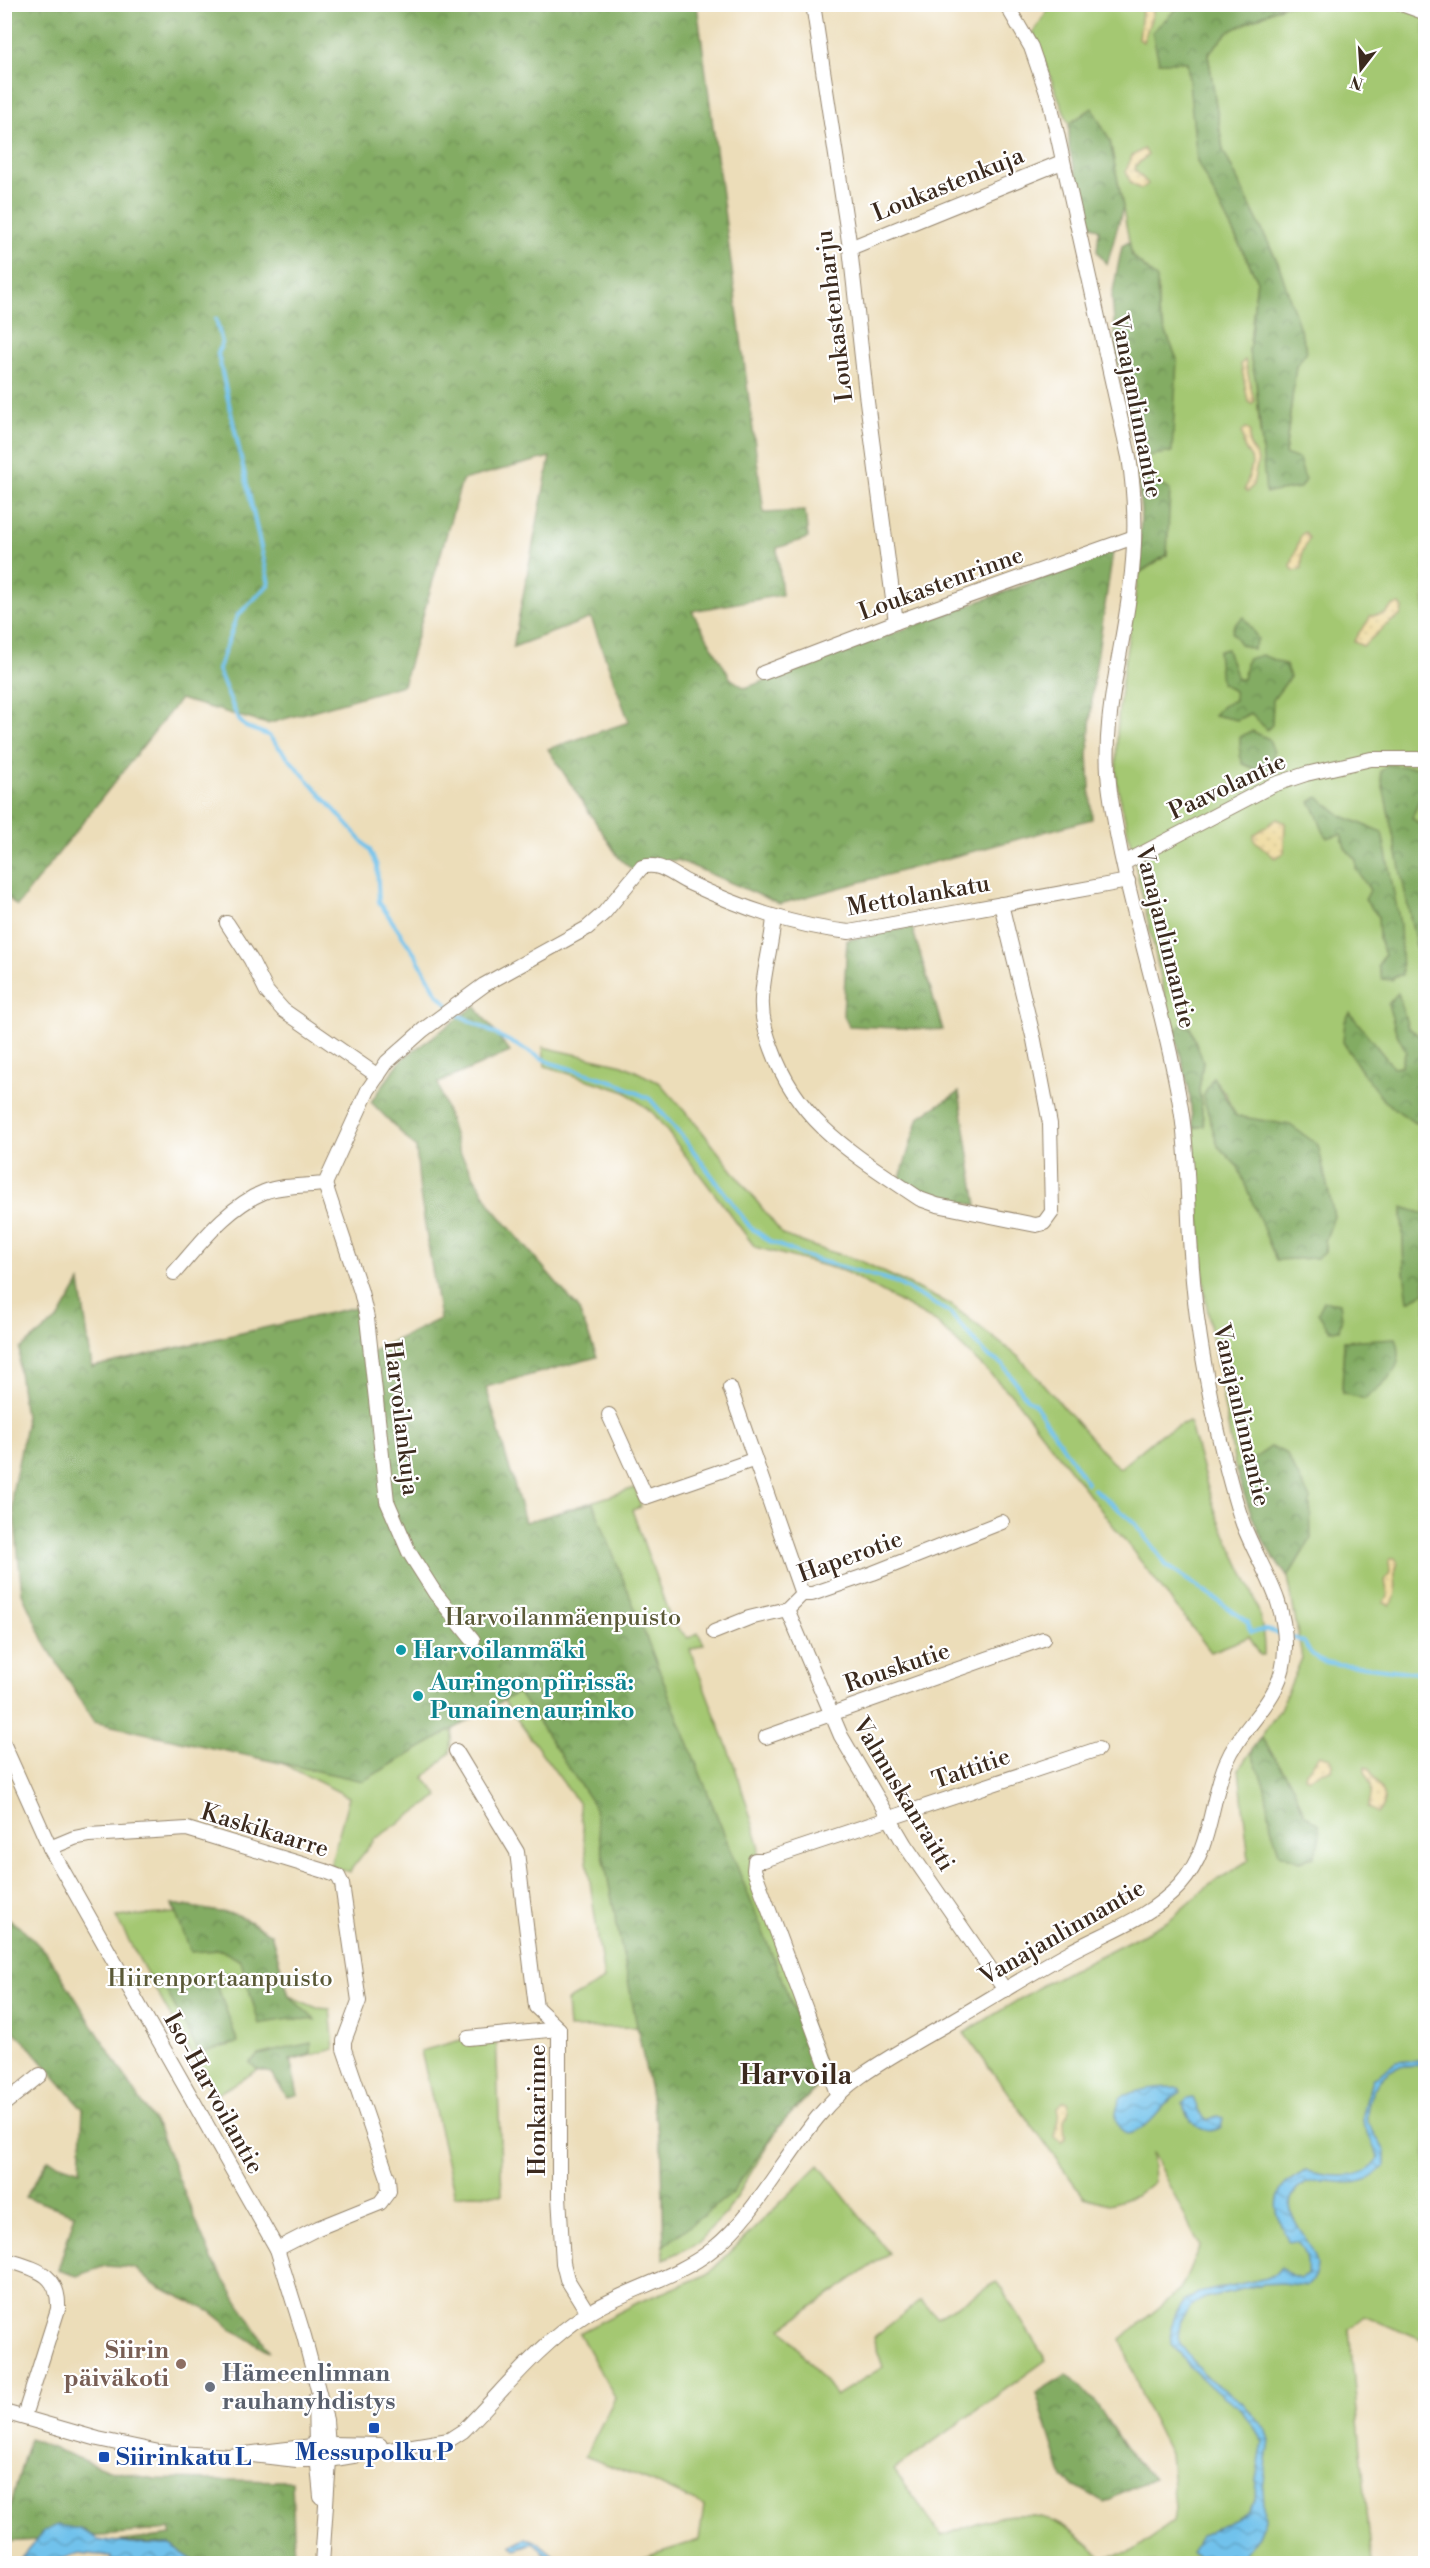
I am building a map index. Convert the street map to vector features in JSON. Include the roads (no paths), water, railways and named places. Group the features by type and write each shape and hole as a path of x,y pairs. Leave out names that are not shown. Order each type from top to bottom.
{"street":[{"name":"Loukastenharju","path":"813,4 850,248 867,406 896,622"},
{"name":"Vanajanlinnantie","path":"244,2454 297,2460 323,2460 400,2447 436,2444 449,2440 464,2431 552,2339 588,2313 692,2264 714,2248 738,2224 813,2124 853,2081 1068,1953 1158,1906 1184,1881 1202,1850 1228,1758 1272,1695 1281,1677 1286,1654 1285,1618 1274,1586 1244,1526 1217,1427 1194,1298 1190,1247 1189,1182 1182,1112 1170,1050 1128,881 1109,788 1109,723 1130,590 1134,537 1133,483 1121,416 1041,71 1031,47 1006,4"},
{"path":"1401,4 1425,14"},
{"name":"Loukastenkuja","path":"850,248 1062,162"},
{"name":"Loukastenrinne","path":"764,673 896,622 1134,537"},
{"name":"Paavolantie","path":"1124,862 1273,785 1306,774 1371,759 1425,759"},
{"name":"Mettolankatu","path":"378,1076 387,1062 414,1038 484,985 587,928 604,913 637,871 652,865 734,903 774,917 820,929 849,932 881,928 1128,881"},
{"path":"774,917 762,1000 764,1018 781,1074 807,1113 827,1133 920,1199 937,1205 1036,1225 1044,1223 1052,1212 1050,1124 1034,1040 1001,904"},
{"path":"174,1273 210,1232 250,1199 267,1191 325,1184 368,1090 378,1076 283,1011 267,992 251,960 227,924"},
{"name":"Harvoilankuja","path":"325,1184 361,1292 367,1318 387,1501 409,1552 435,1593 473,1640"},
{"path":"730,1388 753,1460 802,1594"},
{"path":"609,1415 646,1497 753,1460"},
{"name":"Haperotie","path":"714,1632 749,1618 787,1609 802,1594 812,1594 873,1573 1002,1522"},
{"name":"Valmuskanraitti","path":"787,1609 841,1736 905,1845 1005,1990"},
{"name":"Rouskutie","path":"766,1737 1043,1639"},
{"name":"Iso-Harvoilantie","path":"4,1745 50,1848 277,2249 326,2420 322,2444 324,2526 322,2564"},
{"name":"Tattitie","path":"838,2096 754,1870 755,1860 764,1860 1098,1749"},
{"name":"Honkarinne","path":"456,1751 517,1852 536,2007 559,2029 559,2196 563,2263 567,2279 588,2313"},
{"name":"Kaskikaarre","path":"50,1848 74,1838 89,1835 187,1828 338,1876 347,1904 359,2001 344,2041 344,2049 388,2178 389,2190 380,2203 318,2228 277,2249"},
{"path":"468,2038 559,2029"},
{"path":"4,2104 40,2075"},
{"path":"4,2259 42,2272 59,2292 58,2309 24,2416"},
{"path":"4,2412 98,2439 159,2452 229,2456 244,2454"},
{"name":"Vanajanlinnantie","path":"244,2454 322,2444 400,2447"}],"water":[{"path":"1425,2059 1425,2065 1399,2067 1389,2072 1378,2083 1370,2097 1367,2121 1385,2151 1385,2167 1371,2178 1357,2182 1317,2181 1308,2183 1300,2187 1293,2195 1290,2205 1293,2217 1317,2263 1315,2275 1306,2286 1281,2283 1264,2284 1205,2298 1192,2305 1181,2319 1178,2337 1180,2344 1205,2376 1242,2402 1267,2431 1270,2440 1263,2489 1265,2519 1258,2536 1237,2563 1203,2560 1191,2553 1200,2537 1248,2511 1255,2500 1256,2478 1263,2442 1240,2408 1212,2388 1190,2367 1172,2344 1171,2327 1176,2313 1184,2302 1198,2293 1267,2278 1281,2267 1291,2275 1300,2278 1307,2274 1305,2252 1296,2241 1288,2242 1280,2222 1276,2202 1281,2190 1285,2184 1306,2171 1347,2176 1366,2171 1374,2166 1379,2158 1363,2123 1363,2113 1372,2079 1397,2062"},
{"path":"1180,2087 1181,2092 1173,2097 1144,2127 1128,2134 1119,2127 1116,2113 1121,2097 1150,2089"},
{"path":"1193,2098 1199,2111 1207,2120 1217,2116 1223,2118 1221,2127 1215,2130 1202,2129 1192,2122 1183,2104 1187,2099"},
{"path":"57,2525 79,2529 98,2539 131,2544 170,2545 197,2563 147,2564 133,2561 132,2563 111,2563 111,2557 76,2554 48,2563 17,2563 43,2532"},
{"path":"524,2538 531,2539 567,2563 539,2561 524,2563 521,2559 549,2557 533,2543 515,2549 511,2545"}],"waterway":[{"path":"216,319 222,343 218,354 269,584 237,616 218,670 238,719 246,727 268,735 370,850 377,866 379,902 416,956 437,993 449,1006"},
{"path":"455,1013 551,1063 612,1081 650,1099 686,1141 750,1227 771,1242 813,1259 893,1281"},
{"path":"893,1281 949,1312 987,1355 1003,1365 1028,1400 1034,1403 1087,1483"},
{"path":"1094,1489 1135,1523 1166,1565 1248,1622 1250,1632 1266,1630"},
{"path":"1267,1630 1281,1634"},
{"path":"1289,1636 1304,1642 1308,1650 1319,1659 1357,1666"},
{"path":"1360,1666 1426,1674"}],"place":[{"name":"Harvoilanmäki","path":"401,1650"},
{"name":"Auringon piirissä: Punainen aurinko","path":"418,1696"},
{"name":"Siirin päiväkoti","path":"181,2364"},
{"name":"Hämeenlinnan rauhanyhdistys","path":"210,2387"},
{"name":"Messupolku P","path":"374,2428"},
{"name":"Siirinkatu L","path":"104,2457"}],"district":[{"name":"Harvoila","path":"796,2075"}],"park label":[{"name":"Harvoilanmäenpuisto","path":"563,1617"},
{"name":"Hiirenportaanpuisto","path":"220,1978"}]}
